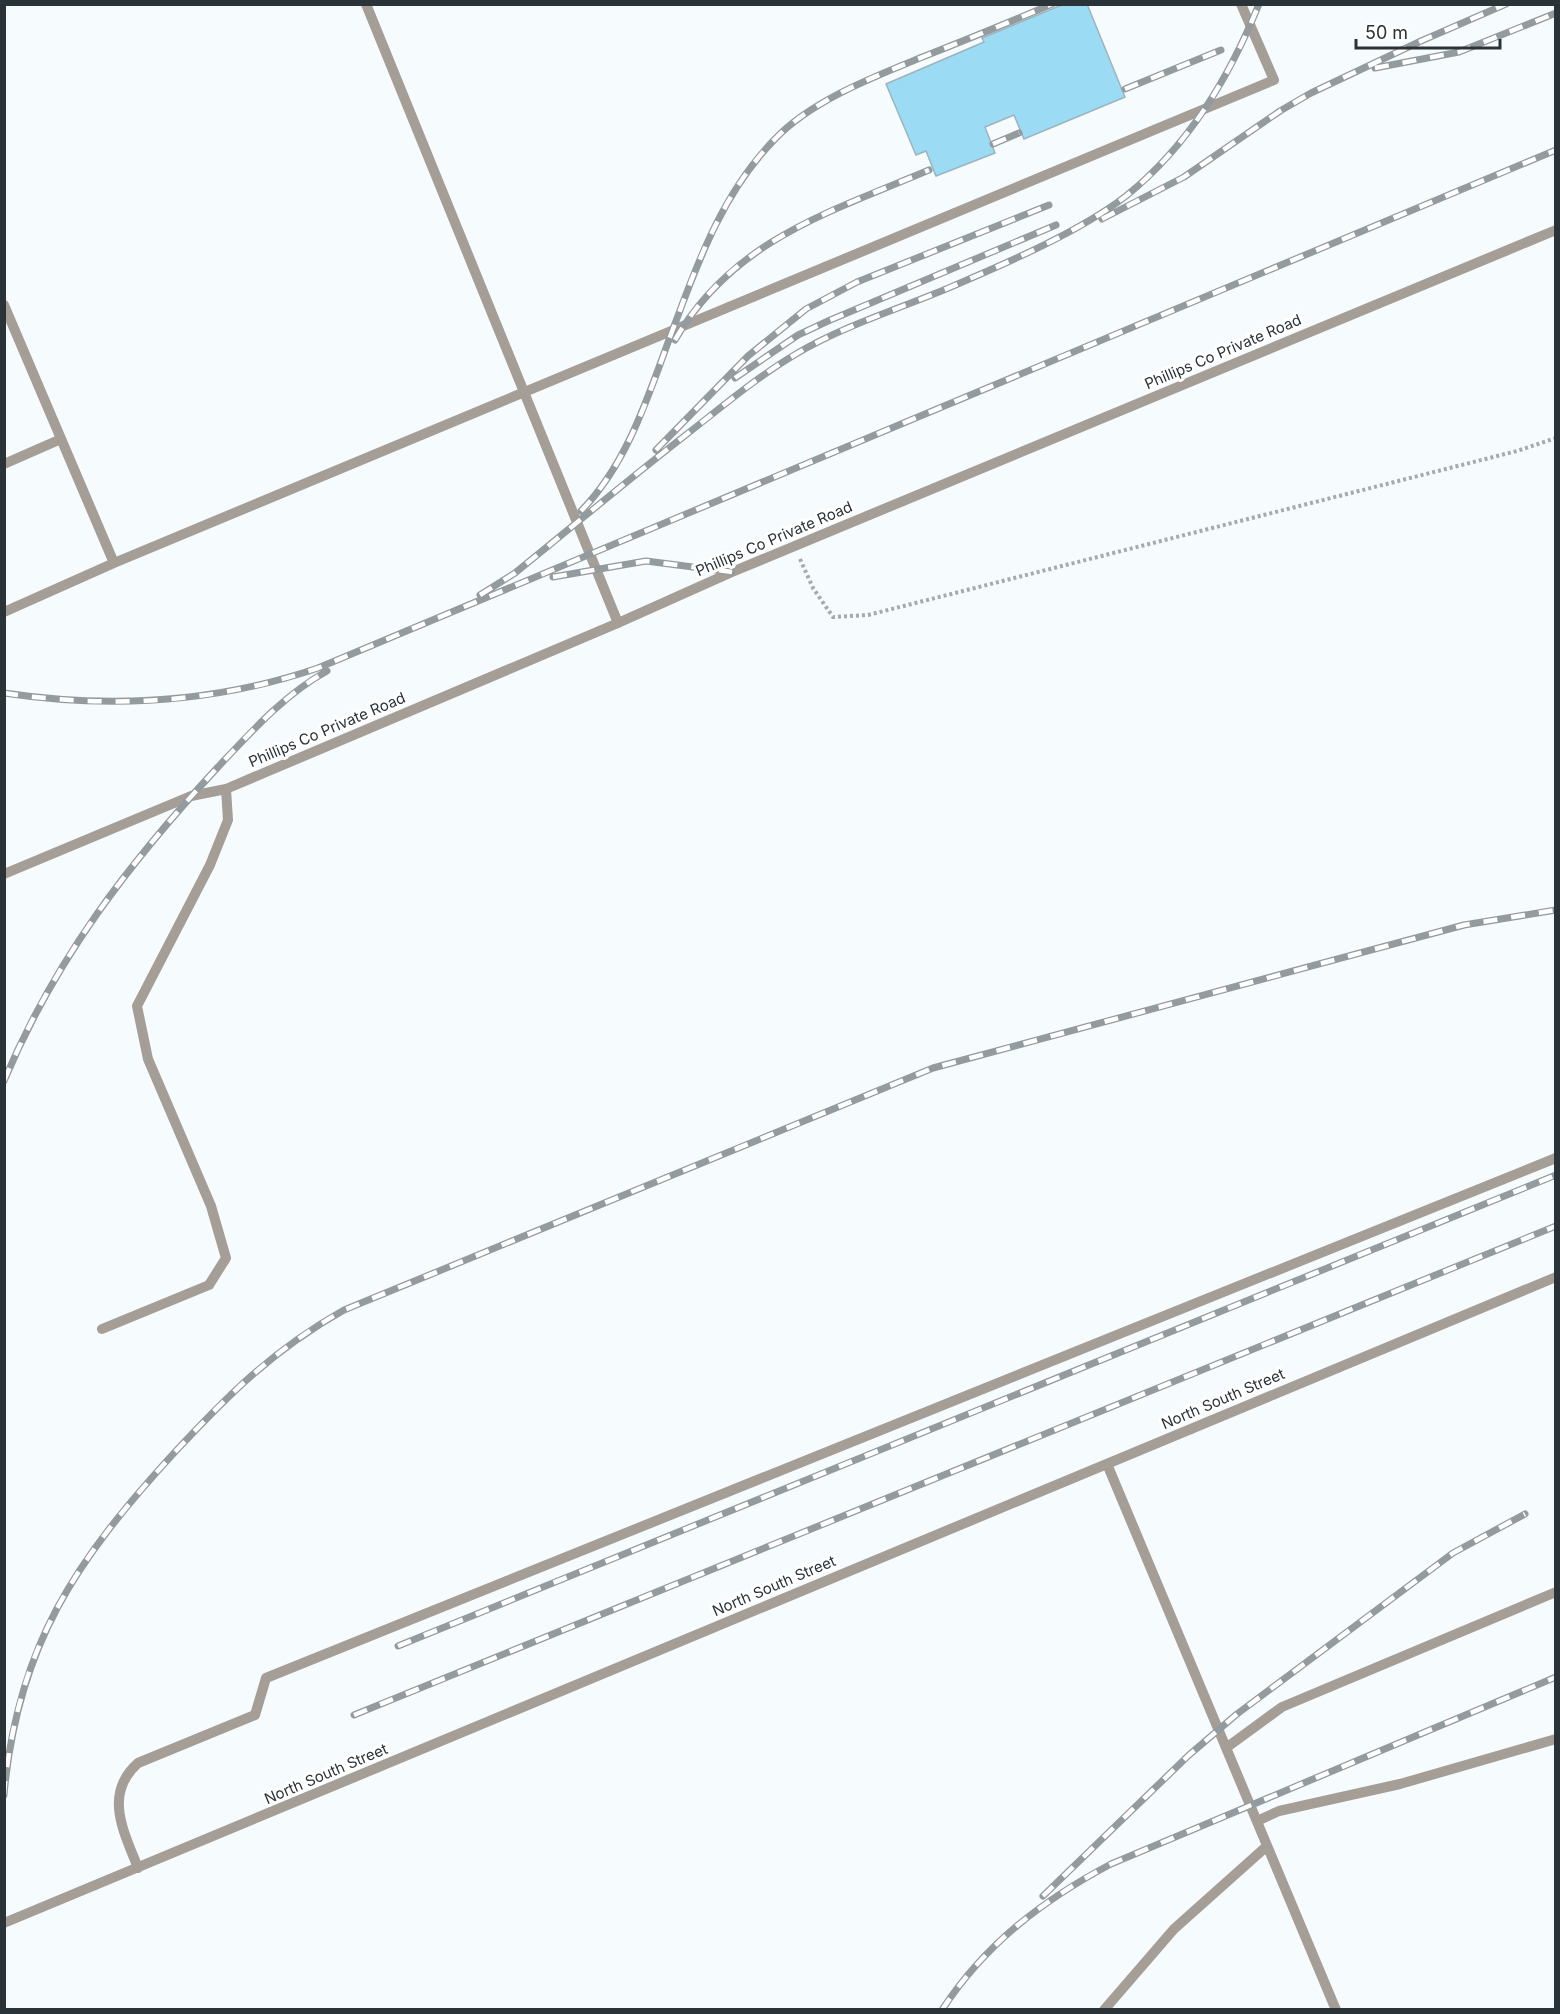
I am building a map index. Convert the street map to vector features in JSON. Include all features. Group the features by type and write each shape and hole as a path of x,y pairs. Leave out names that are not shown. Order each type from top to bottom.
{"lane":[{"path":"366,4 526,391 618,623"},
{"path":"4,612 114,563 1274,80 1241,4"},
{"name":"Phillips Co Private Road","path":"4,874 191,796 226,789 794,546 1556,230"},
{"path":"4,305 114,563"},
{"path":"4,464 61,439"},
{"path":"102,1329 209,1285 226,1258 211,1206 148,1059 137,1006 210,865 228,820 226,789"},
{"path":"138,1868 122,1825 119,1805 120,1786 128,1772 138,1763 255,1715 266,1678 1556,1158"},
{"name":"North South Street","path":"4,1923 1556,1276"},
{"path":"1107,1464 1336,2010"},
{"path":"1226,1748 1282,1707 1556,1592"},
{"path":"1257,1821 1279,1811 1400,1784 1556,1739"},
{"path":"1104,2010 1174,1929 1268,1846"}],"path":[{"path":"794,546 813,588 833,617 868,615 1505,454 1556,438"}],"building":[{"path":"1064,4 1087,4 1125,97 1024,139 1014,115 985,127 995,153 936,176 926,151 916,155 886,84 984,42 982,38"}],"railway":[{"path":"581,511 613,469 638,421 695,272 716,225 742,180 775,139 807,112 846,90 1052,4"},
{"path":"480,595 515,573 740,392 782,363 832,335 991,270 1039,247 1086,223 1126,196 1169,155 1205,109 1234,58 1259,4"},
{"path":"1102,219 1184,177 1280,111 1311,93 1506,4"},
{"path":"1375,68 1459,52 1556,13"},
{"path":"1125,89 1221,50"},
{"path":"993,144 1019,133"},
{"path":"4,693 84,701 163,700 241,689 318,668 1556,150"},
{"path":"675,340 699,306 725,277 755,253 820,216 929,170"},
{"path":"656,450 748,356 806,309 857,282 1049,205"},
{"path":"735,378 798,335 1056,225"},
{"path":"553,577 646,561 732,572"},
{"path":"4,1081 24,1036 71,953 97,914 154,839 256,727 283,702 327,671"},
{"path":"4,1795 11,1742 22,1694 57,1608 81,1569 139,1492 233,1392 295,1341 344,1310 933,1068 1464,925 1556,910"},
{"path":"398,1646 1556,1175"},
{"path":"354,1715 1556,1226"},
{"path":"1043,1896 1189,1755 1237,1714 1453,1553 1525,1514"},
{"path":"942,2010 959,1986 996,1944 1039,1909 1111,1864 1556,1677"}]}
